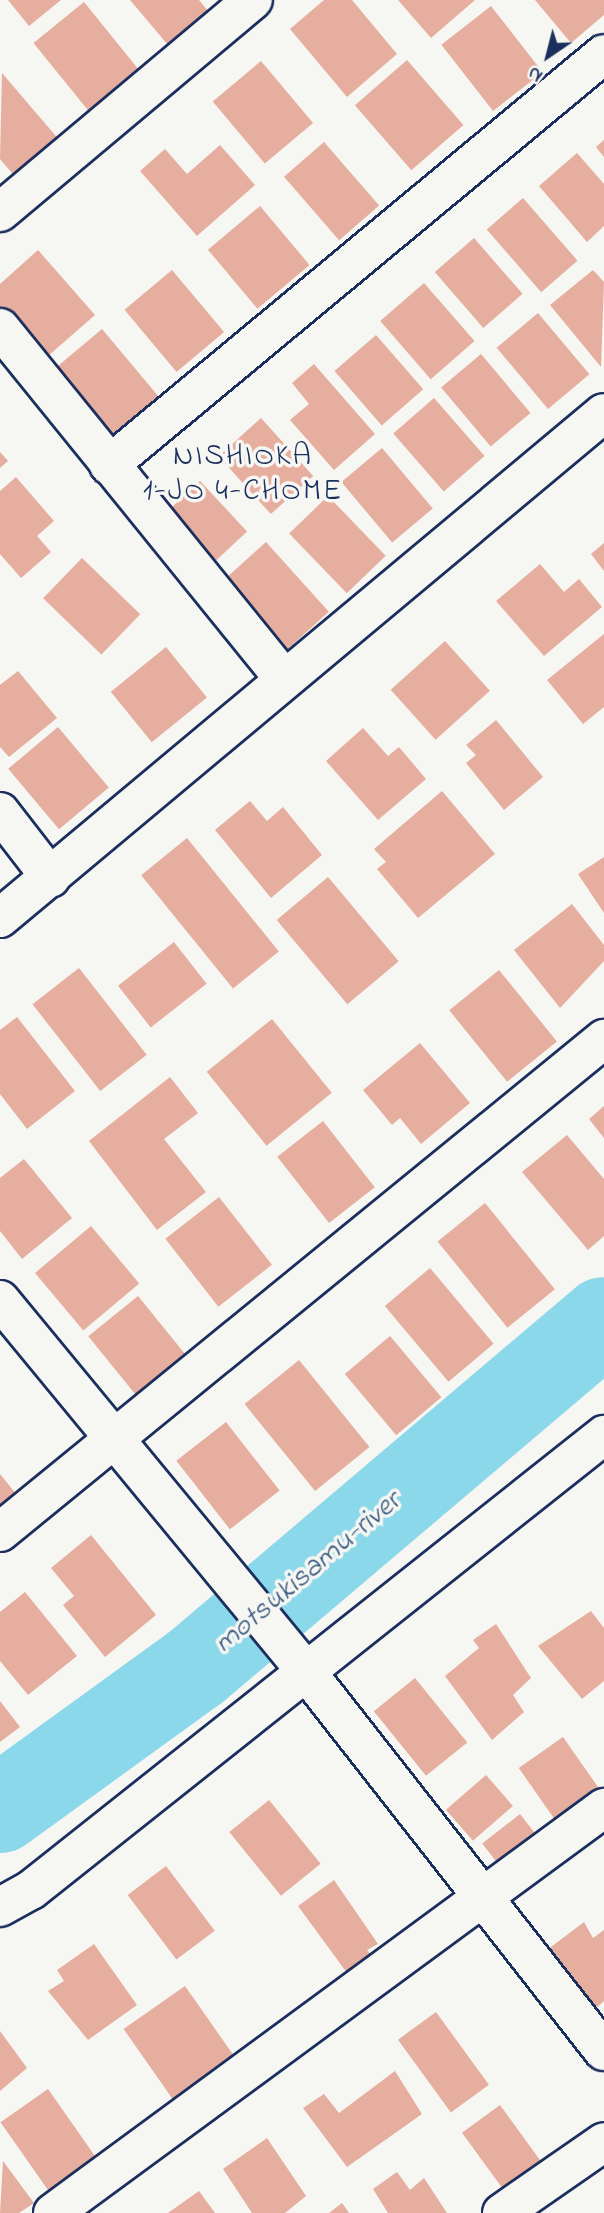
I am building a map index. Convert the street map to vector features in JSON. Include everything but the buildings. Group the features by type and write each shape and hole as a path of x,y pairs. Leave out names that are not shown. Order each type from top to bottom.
{"street":[{"path":"0,212 253,0"},
{"path":"109,465 604,54"},
{"path":"0,328 284,680"},
{"path":"0,918 604,413"},
{"path":"0,812 51,878"},
{"path":"0,1532 604,1039"},
{"path":"0,1300 301,1666 604,2051"},
{"path":"0,1907 31,1890 301,1666 604,1435"},
{"path":"53,2213 485,1899 604,1808"},
{"path":"502,2213 604,2142"}],"waterway":[{"name":"motsukisamu-river","path":"0,1809 195,1668 604,1321"}],"district":[{"name":"NISHIOKA 1-JO 4-CHOME","path":"243,474"}]}
